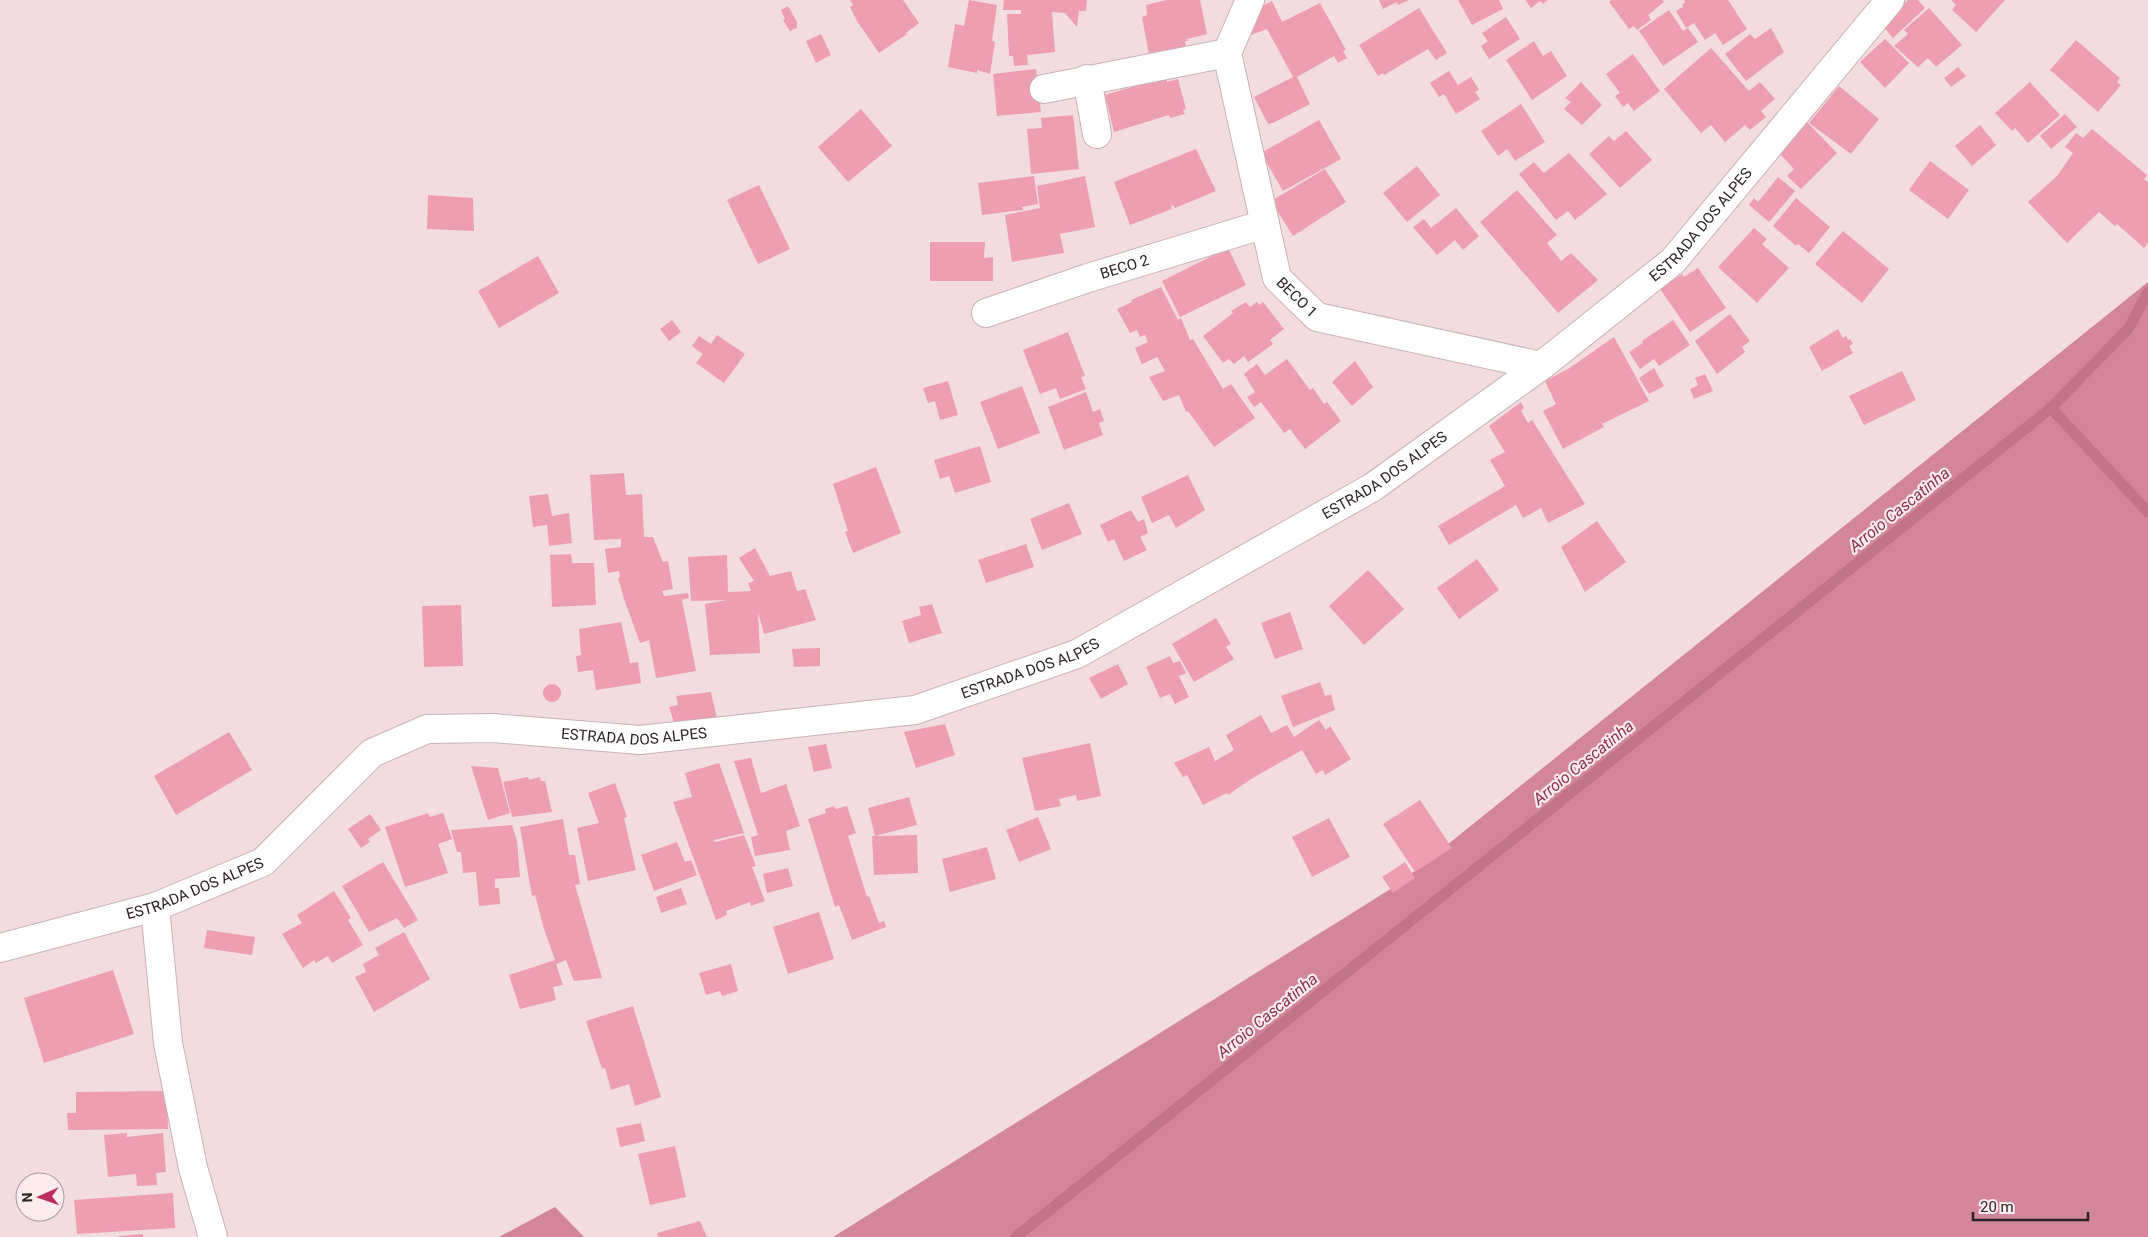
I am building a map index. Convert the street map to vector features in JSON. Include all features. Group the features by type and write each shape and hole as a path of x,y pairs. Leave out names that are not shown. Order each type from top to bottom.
{"street":[{"path":"1044,89 1087,79 1227,53 1250,0"},
{"name":"ESTRADA DOS ALPES","path":"0,948 155,907 263,862 372,753 427,728 492,728 640,740 915,710 1077,654 1373,487 1541,366 1673,261 1890,0"},
{"name":"BECO 1","path":"1227,53 1278,278 1317,316 1541,366"},
{"path":"1087,79 1096,134"},
{"name":"BECO 2","path":"986,313 1088,278 1265,224"},
{"path":"155,907 168,1044 193,1168 213,1237"}],"shaded area":[{"path":"2148,282 2148,1237 833,1237 1397,885"},
{"path":"555,1207 584,1237 499,1237"}],"building":[{"path":"850,0 903,0 919,23 907,34 879,53 857,21 850,7 853,5"},
{"path":"969,0 997,5 992,41 995,42 990,74 977,70 977,73 948,67 955,24 964,26"},
{"path":"1004,0 1087,0 1086,11 1079,11 1077,27 1065,13 1052,12 1055,52 1027,55 1028,65 1014,66 1013,56 1009,56 1007,14 1021,14 1021,10 1003,10"},
{"path":"1167,0 1200,0 1207,34 1187,39 1188,41 1185,41 1187,52 1150,60 1142,17 1147,15 1146,5"},
{"path":"1379,0 1409,0 1398,5 1397,2 1383,9"},
{"path":"1458,0 1499,0 1503,9 1472,25"},
{"path":"1525,0 1548,0 1543,4 1540,1 1531,8"},
{"path":"1611,0 1663,0 1664,2 1648,15 1651,20 1637,30 1634,26 1629,29 1609,2"},
{"path":"1684,0 1728,0 1747,29 1723,45 1715,33 1705,40 1694,23 1686,28 1676,11 1683,7"},
{"path":"1908,0 1918,0 1925,8 1893,38 1881,24"},
{"path":"1951,0 2005,0 1976,32 1952,10 1956,5"},
{"path":"1272,1 1282,22 1320,3 1346,50 1343,51 1347,58 1338,63 1334,56 1297,77 1310,104 1268,124 1254,97 1293,77 1267,29 1240,39 1246,14"},
{"path":"788,6 797,22 797,28 790,31 783,20 785,19 781,10"},
{"path":"1419,8 1447,53 1436,60 1428,49 1384,75 1383,73 1378,76 1359,45"},
{"path":"1929,8 1962,45 1936,67 1928,58 1918,67 1894,46 1908,34 1904,30"},
{"path":"1669,10 1683,31 1688,28 1698,42 1663,66 1639,31"},
{"path":"1506,17 1520,39 1489,59 1481,46 1488,41 1482,33"},
{"path":"1771,28 1784,52 1746,81 1725,54 1750,34 1755,39"},
{"path":"821,34 831,55 816,63 806,41"},
{"path":"1885,39 1909,63 1885,88 1860,62"},
{"path":"2076,40 2120,78 2117,82 2121,85 2098,112 2050,70"},
{"path":"1534,41 1543,56 1551,51 1567,76 1532,100 1506,60"},
{"path":"1711,48 1749,91 1760,82 1775,99 1761,111 1766,117 1750,130 1745,125 1725,142 1711,125 1701,133 1664,89"},
{"path":"1633,54 1660,91 1634,111 1628,103 1623,107 1615,96 1620,93 1606,74"},
{"path":"1958,67 1966,76 1951,87 1944,78"},
{"path":"1036,69 1041,112 997,116 993,74"},
{"path":"1449,71 1458,85 1471,77 1479,90 1475,92 1480,99 1456,114 1444,94 1439,97 1430,83"},
{"path":"1166,77 1167,82 1178,79 1186,109 1183,110 1185,114 1170,118 1169,115 1114,132 1105,95"},
{"path":"1581,82 1602,105 1582,125 1564,109 1571,102 1565,98"},
{"path":"2030,82 2060,115 2028,143 2015,128 2012,131 1995,113"},
{"path":"1839,86 1879,119 1851,154 1809,123"},
{"path":"1521,104 1545,142 1515,161 1507,149 1498,156 1481,131"},
{"path":"861,109 892,146 848,182 818,147"},
{"path":"2065,114 2077,127 2051,149 2040,136"},
{"path":"1073,115 1079,169 1031,174 1027,129 1042,128 1041,118"},
{"path":"1803,118 1837,153 1801,189 1787,176 1794,169 1776,150"},
{"path":"1319,120 1341,159 1283,191 1261,153"},
{"path":"1980,125 1996,145 1972,166 1955,146"},
{"path":"2092,129 2147,175 2144,179 2148,182 2148,243 2144,248 2117,224 2115,226 2099,212 2067,243 2028,202 2057,176 2073,153 2065,147 2076,133 2083,138"},
{"path":"1626,131 1652,160 1620,188 1589,154 1609,136 1614,141"},
{"path":"1196,149 1216,191 1175,208 1173,205 1171,206 1172,209 1130,225 1114,182"},
{"path":"1569,153 1607,194 1575,220 1568,211 1556,220 1519,174 1534,162 1544,173"},
{"path":"1930,161 1969,190 1948,219 1909,190"},
{"path":"1417,166 1440,195 1407,222 1383,193"},
{"path":"1325,169 1346,202 1293,236 1271,201"},
{"path":"1034,176 1038,204 1022,207 1023,210 982,215 978,183"},
{"path":"1085,176 1095,227 1060,234 1064,253 1012,262 1005,215 1040,208 1037,186"},
{"path":"1778,177 1795,191 1769,222 1749,205 1754,198 1758,202"},
{"path":"759,185 790,249 758,264 727,200"},
{"path":"1517,190 1557,235 1547,243 1561,261 1571,253 1598,280 1558,313 1480,222"},
{"path":"428,195 473,198 474,231 427,229"},
{"path":"1796,198 1830,227 1809,253 1798,244 1796,246 1773,226"},
{"path":"1456,208 1479,236 1463,250 1455,240 1437,255 1413,227 1424,219 1431,228"},
{"path":"1754,228 1767,239 1762,244 1789,268 1757,303 1718,267"},
{"path":"1843,231 1889,269 1862,303 1815,264"},
{"path":"930,242 985,242 984,258 993,257 993,281 930,281"},
{"path":"1228,248 1246,285 1180,317 1162,281"},
{"path":"538,256 559,293 499,328 478,291"},
{"path":"1698,268 1726,308 1690,332 1660,289 1682,274 1684,277"},
{"path":"1161,287 1178,320 1181,318 1190,340 1193,339 1223,389 1231,384 1255,418 1214,447 1188,411 1186,412 1179,395 1163,401 1149,377 1165,371 1157,357 1142,364 1135,348 1148,342 1145,335 1140,337 1137,330 1130,333 1117,309 1132,302 1131,300"},
{"path":"1246,302 1250,307 1257,302 1259,305 1263,302 1284,329 1270,340 1273,344 1248,362 1244,356 1234,364 1229,359 1223,363 1203,336 1233,313 1231,311"},
{"path":"1730,314 1750,341 1742,347 1745,352 1717,374 1695,341"},
{"path":"672,320 681,332 669,341 660,329"},
{"path":"1673,320 1690,345 1659,366 1654,359 1640,369 1629,352"},
{"path":"1838,329 1843,338 1846,336 1848,340 1850,339 1853,344 1849,346 1853,353 1822,371 1809,347"},
{"path":"1068,332 1085,376 1081,377 1086,389 1060,399 1056,388 1040,394 1023,350"},
{"path":"717,335 745,354 724,383 696,363 703,354 692,346 699,336 711,344"},
{"path":"1614,337 1649,401 1602,424 1604,427 1563,449 1543,411 1556,404 1545,381 1568,369"},
{"path":"1287,359 1310,390 1313,388 1324,404 1327,402 1341,421 1305,449 1290,429 1284,433 1261,402 1254,407 1247,397 1255,392 1244,374 1257,364 1265,375"},
{"path":"1355,361 1373,387 1352,406 1332,382"},
{"path":"1654,368 1664,386 1649,394 1639,378"},
{"path":"1902,371 1916,400 1864,425 1849,396"},
{"path":"1705,374 1713,391 1694,399 1690,389 1698,385 1695,378"},
{"path":"948,381 958,415 940,420 935,401 928,403 923,388"},
{"path":"1022,386 1040,433 998,449 980,402"},
{"path":"1086,392 1093,412 1100,409 1104,421 1099,423 1103,435 1064,450 1048,407"},
{"path":"1521,402 1524,408 1521,411 1528,423 1532,420 1585,504 1548,523 1541,508 1523,518 1516,505 1449,545 1438,526 1505,486 1490,460 1505,452 1489,426"},
{"path":"980,446 991,482 955,493 949,476 940,479 934,460"},
{"path":"876,467 901,533 853,553 845,532 848,531 833,484"},
{"path":"624,473 626,495 642,494 644,537 653,537 663,562 668,561 673,589 662,591 664,596 688,593 689,598 682,600 696,671 656,678 649,640 640,643 624,599 618,578 620,577 619,571 608,573 605,549 621,547 621,539 594,540 590,475"},
{"path":"1188,475 1205,510 1176,528 1169,515 1152,523 1141,497"},
{"path":"548,494 552,516 569,513 572,543 549,546 547,525 533,527 529,496"},
{"path":"1069,503 1082,534 1042,550 1030,519"},
{"path":"1131,510 1138,522 1144,519 1148,533 1140,537 1147,550 1124,561 1114,539 1108,542 1100,525"},
{"path":"1597,521 1626,562 1585,592 1561,547"},
{"path":"1026,544 1034,567 986,583 978,560"},
{"path":"755,548 770,576 791,571 797,591 805,589 816,620 764,634 758,612 760,653 710,655 705,604 727,600 691,601 688,557 727,555 728,592 751,591 748,583 754,581 739,558"},
{"path":"571,554 572,563 594,563 596,605 552,607 550,555"},
{"path":"1477,559 1499,590 1459,619 1437,588"},
{"path":"1368,570 1404,609 1364,645 1329,606"},
{"path":"932,604 942,633 909,643 902,621 921,615 919,607"},
{"path":"461,605 463,666 424,667 422,606"},
{"path":"1290,612 1303,649 1275,659 1261,623"},
{"path":"1216,618 1231,644 1226,647 1234,659 1194,682 1172,644"},
{"path":"621,622 630,663 638,662 641,683 596,690 593,670 578,672 576,656 581,655 579,629"},
{"path":"820,648 820,666 794,667 792,649"},
{"path":"1170,656 1173,663 1180,661 1186,673 1179,676 1189,697 1175,704 1170,694 1160,698 1146,667"},
{"path":"1118,664 1128,684 1101,699 1089,678"},
{"path":"1320,682 1325,696 1331,694 1335,710 1293,727 1281,696"},
{"path":"552,684 558,687 561,693 558,699 552,702 546,699 543,693 546,687"},
{"path":"711,692 717,719 675,726 669,707 678,705 676,696"},
{"path":"1261,715 1271,733 1287,725 1294,737 1319,720 1326,730 1330,726 1351,759 1325,775 1323,770 1316,774 1302,750 1251,779 1228,795 1227,793 1203,805 1187,775 1183,777 1174,763 1209,747 1215,761 1234,750 1226,735"},
{"path":"945,724 955,755 916,768 904,732"},
{"path":"229,732 252,770 176,815 154,776"},
{"path":"1090,743 1101,796 1077,801 1076,795 1059,799 1061,806 1035,811 1022,758"},
{"path":"826,744 832,768 814,772 808,747"},
{"path":"751,758 761,793 786,784 800,826 786,831 790,850 755,856 751,837 758,835 734,761"},
{"path":"719,763 744,833 714,840 715,842 744,835 756,866 752,867 765,901 751,906 750,902 726,911 727,915 716,920 673,802 692,797 685,773"},
{"path":"471,766 498,768 510,813 488,820"},
{"path":"528,777 529,780 540,777 541,781 545,781 552,812 512,817 503,782"},
{"path":"615,783 627,817 624,818 636,870 588,881 577,828 599,823 588,793"},
{"path":"909,797 917,825 875,836 868,808"},
{"path":"1420,800 1452,848 1415,872 1383,824"},
{"path":"834,806 836,809 847,806 856,833 848,836 867,897 869,896 879,923 884,921 886,927 852,940 839,905 835,907 808,819 826,813 825,809"},
{"path":"428,813 430,817 443,813 452,839 438,844 448,873 405,887 385,827"},
{"path":"370,814 381,830 368,839 370,842 361,848 348,829"},
{"path":"1038,817 1051,849 1019,862 1006,830"},
{"path":"1329,818 1350,857 1312,877 1292,837"},
{"path":"563,819 569,855 575,855 580,884 575,885 602,978 574,981 566,960 556,964 563,985 553,987 556,1000 520,1009 509,975 555,960 535,895 532,896 520,827"},
{"path":"512,825 517,841 520,877 495,879 495,888 499,888 500,904 479,906 476,872 463,873 461,852 457,852 451,830"},
{"path":"917,835 918,873 874,875 872,836"},
{"path":"677,842 685,862 691,860 697,875 654,891 641,855"},
{"path":"987,847 996,879 950,892 942,859"},
{"path":"383,862 418,920 404,928 397,918 369,932 342,886"},
{"path":"1405,862 1415,878 1393,893 1382,877"},
{"path":"788,868 793,886 767,893 763,874"},
{"path":"681,888 687,904 661,913 656,897"},
{"path":"334,891 351,918 348,920 363,945 332,963 328,956 316,963 314,960 303,968 282,934 302,923 297,915"},
{"path":"819,912 834,959 788,974 773,927"},
{"path":"207,930 255,937 252,955 204,948"},
{"path":"404,932 430,979 374,1012 355,977 366,972 363,964 379,955 375,948"},
{"path":"731,964 738,991 722,996 720,991 706,995 699,973"},
{"path":"113,970 134,1034 44,1063 24,998"},
{"path":"633,1006 661,1097 635,1106 629,1084 611,1090 605,1068 602,1069 586,1021"},
{"path":"167,1091 168,1129 68,1130 67,1113 76,1113 76,1092"},
{"path":"641,1123 645,1141 620,1147 616,1128"},
{"path":"127,1133 127,1137 163,1133 166,1172 156,1173 157,1185 137,1186 136,1174 108,1177 104,1135"},
{"path":"675,1146 686,1197 650,1205 638,1154"},
{"path":"173,1193 175,1228 77,1234 74,1200"},
{"path":"700,1221 707,1237 658,1237 657,1233"},
{"path":"143,1234 143,1237 119,1237 119,1236"}],"waterway":[{"name":"Arroio Cascatinha","path":"1016,1237 2051,408 2129,328 2148,292"},
{"path":"2051,408 2148,512"}]}
